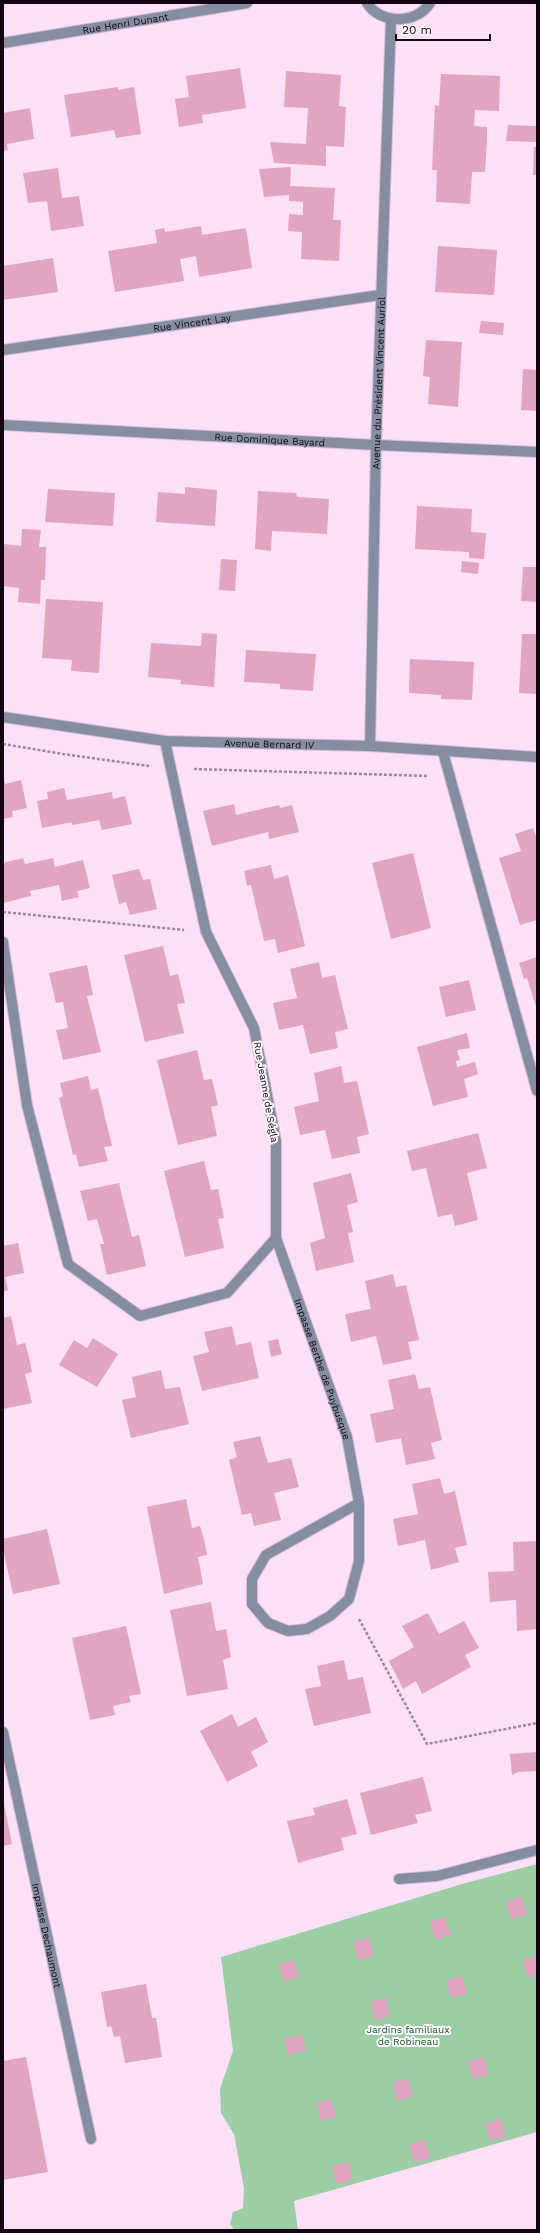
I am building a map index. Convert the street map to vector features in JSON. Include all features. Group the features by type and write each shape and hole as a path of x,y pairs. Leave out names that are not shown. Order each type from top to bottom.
{"street":[{"name":"Rue Henri Dunant","path":"3,42 247,3"},
{"path":"367,3 378,14 391,19 405,19 418,14 430,3"},
{"name":"Avenue du Président Vincent Auriol","path":"370,746 380,295 391,19"},
{"name":"Rue Vincent Lay","path":"3,350 380,295"},
{"name":"Rue Dominique Bayard","path":"3,425 537,452"},
{"name":"Avenue Bernard IV","path":"3,717 165,740 370,746 537,757"},
{"name":"Rue Jeanne de Ségla","path":"165,740 206,932 254,1028 276,1141 276,1238"},
{"path":"443,752 537,1091"},
{"path":"3,942 27,1105 68,1264 140,1316 227,1293 276,1238"},
{"name":"Impasse Berthe de Puybusque","path":"276,1238 347,1437 359,1504 359,1561 349,1599"},
{"path":"349,1599 330,1616 307,1630 288,1631 268,1623 252,1604 252,1580 266,1555 359,1504"},
{"name":"Impasse Dechaumont","path":"3,1732 91,2139"},
{"path":"399,1879 437,1876 537,1850"}],"path":[{"path":"3,744 63,754 170,767 450,777"},
{"path":"3,912 206,932"},
{"path":"349,1599 427,1744 537,1723"}],"green space":[{"name":"Jardins familiaux de Robineau","path":"537,1864 537,2132 294,2201 298,2230 234,2230 230,2224 233,2212 243,2208 244,2188 234,2134 221,2113 220,2089 233,2051 221,1957 462,1884"}],"building":[{"path":"240,68 246,108 202,115 203,123 179,127 175,99 189,97 186,76"},
{"path":"286,71 341,75 339,106 346,107 344,147 326,146 326,166 274,163 270,142 306,144 308,108 284,107"},
{"path":"441,74 500,76 499,111 475,110 474,126 487,127 487,140 485,172 472,172 470,204 436,202 437,170 432,170 435,105 439,106"},
{"path":"118,87 118,90 134,87 141,134 116,138 114,130 71,137 64,95"},
{"path":"30,108 34,139 7,144 8,150 3,151 3,113"},
{"path":"508,125 537,126 537,142 506,141"},
{"path":"534,147 537,147 537,175 533,175"},
{"path":"291,167 290,186 335,188 333,220 341,220 339,261 301,259 302,232 288,231 289,214 303,215 303,202 289,201 289,195 264,197 259,169"},
{"path":"58,168 62,198 79,196 84,226 51,231 47,201 28,203 23,173"},
{"path":"201,226 202,235 246,228 252,268 199,277 196,256 180,259 184,281 115,292 108,251 157,243 155,230 164,228 165,232"},
{"path":"438,246 497,250 494,295 435,292"},
{"path":"53,258 58,292 3,300 3,266"},
{"path":"481,321 504,323 503,335 479,333"},
{"path":"426,340 462,342 458,407 428,404 430,377 423,376"},
{"path":"523,369 537,370 537,411 521,410"},
{"path":"185,487 217,490 215,526 156,522 158,492 185,494"},
{"path":"48,489 115,493 113,526 45,522"},
{"path":"258,491 296,493 297,497 329,499 327,534 272,531 271,551 255,549"},
{"path":"417,506 472,509 471,532 486,533 484,559 469,558 469,552 415,549"},
{"path":"22,529 41,530 39,547 46,547 45,580 41,580 40,604 18,602 19,588 3,586 4,544 21,546"},
{"path":"221,559 237,560 235,591 219,590"},
{"path":"462,561 479,563 478,574 461,572"},
{"path":"523,567 537,567 537,602 521,601"},
{"path":"46,599 103,602 99,673 71,671 72,660 42,658"},
{"path":"202,633 217,634 214,687 180,684 181,680 148,677 151,643 201,646"},
{"path":"522,634 537,634 537,694 519,693"},
{"path":"246,650 316,654 313,691 280,689 280,684 244,682"},
{"path":"410,659 474,662 472,700 441,699 441,695 409,693"},
{"path":"3,776 5,784 21,780 27,808 12,811 13,817 3,819"},
{"path":"64,788 67,800 112,792 113,799 125,796 132,824 102,830 99,820 72,825 72,822 42,828 37,801 48,799 47,792"},
{"path":"234,804 236,815 279,805 280,808 292,805 299,832 269,839 268,832 212,846 203,811"},
{"path":"533,828 537,839 537,920 520,925 499,858 521,851 515,834"},
{"path":"413,853 431,928 391,939 372,863"},
{"path":"23,858 25,864 53,858 55,867 83,860 90,888 77,891 79,897 62,901 59,885 30,891 31,896 3,903 3,863"},
{"path":"271,865 274,879 288,875 305,946 278,953 275,939 264,941 251,885 247,886 244,871"},
{"path":"139,869 143,880 150,879 157,909 130,915 126,902 119,904 112,875"},
{"path":"163,946 170,976 178,974 185,1003 177,1004 184,1033 145,1042 124,955"},
{"path":"537,957 537,1010 527,978 524,979 519,963"},
{"path":"319,962 322,978 335,975 348,1029 335,1032 338,1048 310,1054 303,1025 279,1030 273,1003 297,998 290,969"},
{"path":"87,965 93,995 87,996 101,1052 63,1060 56,1030 68,1028 63,1002 56,1003 49,973"},
{"path":"469,980 476,1010 446,1017 439,987"},
{"path":"467,1033 470,1048 457,1050 460,1060 456,1061 457,1067 475,1062 478,1074 464,1079 468,1097 433,1106 417,1047"},
{"path":"197,1050 204,1080 212,1079 218,1105 211,1107 217,1136 178,1145 157,1060"},
{"path":"341,1066 344,1083 357,1081 369,1134 357,1137 360,1153 332,1159 325,1130 300,1135 294,1107 319,1101 314,1073"},
{"path":"88,1076 91,1090 98,1088 112,1146 104,1147 108,1161 79,1167 76,1154 73,1155 59,1098 63,1096 60,1083"},
{"path":"478,1133 487,1168 467,1173 478,1220 455,1226 452,1214 438,1217 426,1168 412,1171 407,1151"},
{"path":"204,1161 211,1190 218,1189 224,1218 218,1219 224,1248 185,1257 164,1171"},
{"path":"351,1173 358,1202 347,1205 353,1232 348,1233 354,1262 316,1271 310,1243 325,1238 313,1183"},
{"path":"119,1183 132,1237 139,1235 146,1266 107,1275 100,1244 104,1244 97,1219 88,1221 80,1191"},
{"path":"18,1243 24,1273 5,1277 8,1290 3,1292 3,1246"},
{"path":"393,1274 396,1287 406,1285 419,1340 408,1342 412,1359 383,1365 376,1336 351,1342 345,1314 371,1309 365,1281"},
{"path":"11,1316 17,1345 25,1343 29,1357 32,1372 25,1374 32,1403 3,1409 3,1318"},
{"path":"232,1326 236,1345 251,1342 259,1378 202,1391 193,1356 209,1352 204,1332"},
{"path":"93,1338 118,1354 97,1387 59,1365 74,1340 87,1348"},
{"path":"278,1339 282,1354 271,1357 268,1341"},
{"path":"161,1370 165,1389 180,1387 189,1424 131,1438 122,1400 136,1397 132,1377"},
{"path":"415,1374 419,1389 430,1387 442,1440 431,1443 435,1459 406,1465 401,1438 376,1443 370,1414 394,1409 388,1380"},
{"path":"260,1436 268,1463 291,1458 299,1487 274,1493 281,1520 254,1526 251,1513 242,1515 229,1460 237,1457 233,1442"},
{"path":"440,1478 444,1494 455,1491 467,1545 455,1548 459,1562 431,1570 425,1540 398,1546 393,1519 418,1514 412,1484"},
{"path":"186,1499 192,1528 200,1526 204,1539 207,1555 198,1557 203,1584 164,1594 147,1507"},
{"path":"47,1529 60,1584 13,1594 3,1550 3,1539"},
{"path":"537,1541 537,1629 517,1631 516,1600 490,1602 488,1572 514,1571 513,1542"},
{"path":"211,1602 216,1631 226,1629 231,1657 223,1660 228,1689 187,1696 170,1610"},
{"path":"428,1613 439,1634 464,1621 479,1648 465,1655 471,1667 422,1694 416,1681 403,1689 389,1661 414,1647 402,1626"},
{"path":"126,1626 141,1694 129,1696 131,1702 113,1706 115,1715 90,1720 72,1638"},
{"path":"344,1660 348,1680 363,1677 371,1713 314,1726 305,1689 321,1686 317,1666"},
{"path":"232,1714 238,1727 256,1717 268,1742 251,1752 258,1766 227,1782 200,1731"},
{"path":"537,1752 537,1771 518,1772 512,1775 510,1754"},
{"path":"423,1777 432,1811 415,1815 418,1823 371,1835 360,1793"},
{"path":"3,1799 12,1844 3,1846"},
{"path":"347,1799 357,1834 341,1838 344,1850 298,1863 287,1821 315,1815 313,1808"},
{"path":"522,1897 527,1915 511,1919 506,1901"},
{"path":"445,1917 451,1935 435,1940 430,1921"},
{"path":"369,1938 374,1956 358,1960 353,1942"},
{"path":"537,1956 537,1975 528,1977 523,1960"},
{"path":"294,1960 299,1977 284,1982 279,1964"},
{"path":"462,1976 467,1994 451,1998 446,1980"},
{"path":"146,1984 152,2018 156,2018 162,2057 125,2063 120,2036 114,2037 111,2026 107,2027 101,1992"},
{"path":"386,1998 390,2016 375,2020 370,2002"},
{"path":"302,2035 306,2050 288,2055 284,2039"},
{"path":"26,2057 48,2172 3,2180 3,2061"},
{"path":"484,2057 489,2075 473,2079 468,2061"},
{"path":"408,2078 413,2096 397,2101 393,2082"},
{"path":"331,2099 336,2117 321,2121 316,2103"},
{"path":"501,2119 506,2137 490,2141 485,2123"},
{"path":"425,2140 430,2158 414,2162 409,2145"},
{"path":"348,2162 353,2180 337,2184 332,2166"}]}
